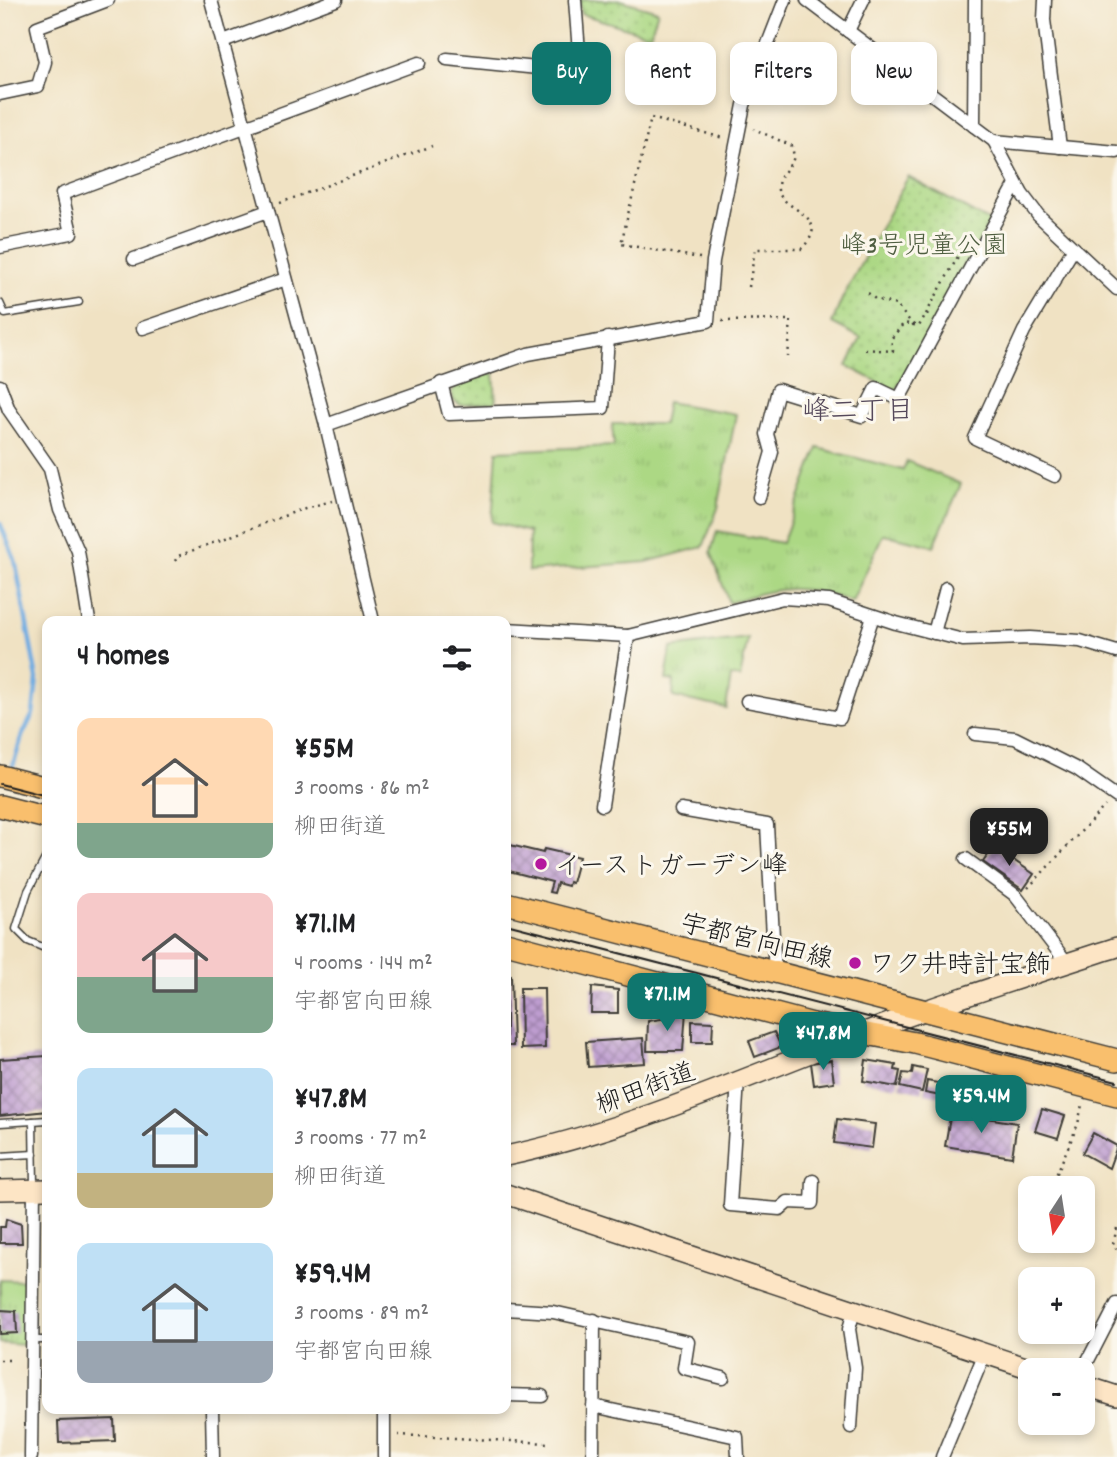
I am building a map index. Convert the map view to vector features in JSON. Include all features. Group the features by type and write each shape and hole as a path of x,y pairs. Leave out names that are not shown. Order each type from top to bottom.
{"main road":[{"path":"0,776 42,787"},
{"path":"0,806 42,817"},
{"name":"宇都宮向田線","path":"511,904 1117,1060"},
{"path":"511,944 813,1024 915,1043 1117,1095"}],"street":[{"path":"0,94 38,86 45,62 37,27 108,0"},
{"path":"211,0 326,425 372,616"},
{"path":"223,42 336,0"},
{"path":"447,59 577,72 579,52 575,0"},
{"path":"326,425 528,354 708,321 713,261 744,105 785,0"},
{"path":"807,0 994,141 1017,184 1038,215 1117,289"},
{"path":"848,31 863,0"},
{"path":"974,126 975,0"},
{"path":"1045,0 1044,20 1059,147"},
{"path":"0,247 71,233 62,194 419,63"},
{"path":"994,141 1117,152"},
{"path":"759,497 772,452 767,434 778,390 862,416 876,388 899,399 1017,184"},
{"path":"134,258 268,209"},
{"path":"1055,476 975,438 1024,331 1074,248"},
{"path":"143,328 286,279"},
{"path":"441,383 449,414 603,408 608,338"},
{"path":"0,386 9,410 50,470 60,510 78,551 88,616"},
{"path":"934,633 946,588"},
{"path":"511,629 628,636 782,598 830,601 873,616 963,640 1030,638 1080,641 1117,652"},
{"path":"747,701 840,718 873,616"},
{"path":"602,805 628,636"},
{"path":"975,734 1015,738 1077,769 1116,796"},
{"path":"681,810 767,825 775,974"},
{"path":"966,859 1018,899 1067,963"},
{"name":"柳田街道","path":"511,1155 569,1142 860,1033 1117,947"},
{"path":"738,1080 730,1205 780,1209 788,1202 811,1203 813,1181"},
{"path":"0,1190 40,1189 31,1457"},
{"path":"511,1196 1018,1365"},
{"path":"1089,1358 1117,1304"},
{"path":"511,1309 553,1312 688,1342 684,1367 723,1378"},
{"path":"850,1427 855,1368 849,1329 854,1311"},
{"path":"593,1457 594,1320"},
{"path":"942,1457 985,1355"},
{"path":"1095,1389 1117,1396"},
{"path":"511,1395 542,1396"},
{"path":"593,1406 737,1437 738,1457"},
{"path":"212,1414 213,1457"},
{"path":"384,1414 384,1457"}],"lane":[{"path":"0,303 5,314 12,314 79,302"},
{"path":"42,864 28,891 16,929 28,941 42,947"},
{"path":"0,1123 42,1120"},
{"path":"33,1121 34,1154 40,1189"},
{"path":"0,1156 34,1154"},
{"path":"33,1340 42,1340"}],"path":[{"path":"713,261 621,244 651,118 737,142"},
{"path":"740,125 782,139 792,146 794,157 779,177 778,192 782,202 807,215 811,223 809,236 802,249 755,249 749,286"},
{"path":"268,209 432,146"},
{"path":"867,293 875,299 895,305 916,328"},
{"path":"865,349 893,351 891,339 900,332 904,323 919,326 926,314 940,323"},
{"path":"708,321 791,320 788,357"},
{"path":"175,561 178,556 236,533 305,508 345,498"},
{"path":"1018,899 1116,796"},
{"path":"1056,1176 1078,1124 1086,1086"},
{"path":"1117,1228 1113,1244 1117,1250"},
{"path":"0,1360 9,1360"},
{"path":"384,1434 549,1443"}],"green space":[{"path":"580,0 620,0 658,11 650,35 581,14"},
{"name":"峰3号児童公園","path":"908,177 990,222 895,391 847,366 861,338 832,323 842,299"},
{"path":"494,372 496,403 460,405 454,401 451,392 458,383"},
{"path":"667,402 736,414 718,508 703,547 646,562 528,571 529,532 492,522 497,451 614,446 612,424 663,424"},
{"path":"818,448 903,470 907,461 961,484 934,546 883,534 852,602 804,589 790,589 762,593 729,603 711,552 717,531 782,543"},
{"path":"748,638 740,678 731,676 726,708 673,697 674,681 666,680 671,648"},
{"path":"0,1280 25,1281 24,1345 0,1343"}],"building":[{"name":"イーストガーデン峰","path":"511,845 543,853 544,849 579,857 572,883 569,882 568,886 557,883 554,893 549,892 552,882 511,872"},
{"path":"994,847 1034,874 1023,890 983,862"},
{"path":"511,975 513,1046 511,1046"},
{"path":"592,987 618,990 618,1013 591,1013"},
{"path":"520,988 544,988 545,1048 521,1049"},
{"path":"668,1011 686,1011 683,1051 647,1051 648,1021 668,1018"},
{"path":"692,1021 713,1022 712,1042 692,1042"},
{"path":"774,1032 781,1047 755,1057 749,1041"},
{"path":"643,1038 645,1063 588,1067 586,1042"},
{"path":"42,1056 42,1112 0,1116 0,1059"},
{"path":"831,1060 834,1082 814,1085 811,1063"},
{"path":"866,1060 896,1065 895,1070 900,1071 897,1087 863,1081"},
{"path":"913,1067 927,1070 922,1092 900,1087 903,1073 912,1074"},
{"path":"927,1081 943,1084 941,1096 925,1093"},
{"path":"1042,1109 1065,1116 1058,1138 1035,1131"},
{"path":"951,1112 1017,1123 1012,1157 945,1146"},
{"path":"837,1119 875,1124 872,1148 834,1143"},
{"path":"1093,1133 1117,1146 1109,1168 1082,1153"},
{"path":"6,1219 21,1224 22,1243 0,1243 0,1227 5,1227"},
{"path":"0,1310 16,1311 17,1333 0,1334"},
{"path":"114,1419 115,1441 59,1443 58,1421"}],"waterway":[{"path":"0,523 15,560 37,679 33,714 22,736 13,766"}],"tram line":[{"path":"0,784 42,795"},
{"path":"511,925 1117,1081"}],"place":[{"name":"イーストガーデン峰","path":"541,864"},
{"name":"ワク井時計宝飾","path":"855,963"}],"district":[{"name":"峰二丁目","path":"858,409"}]}
